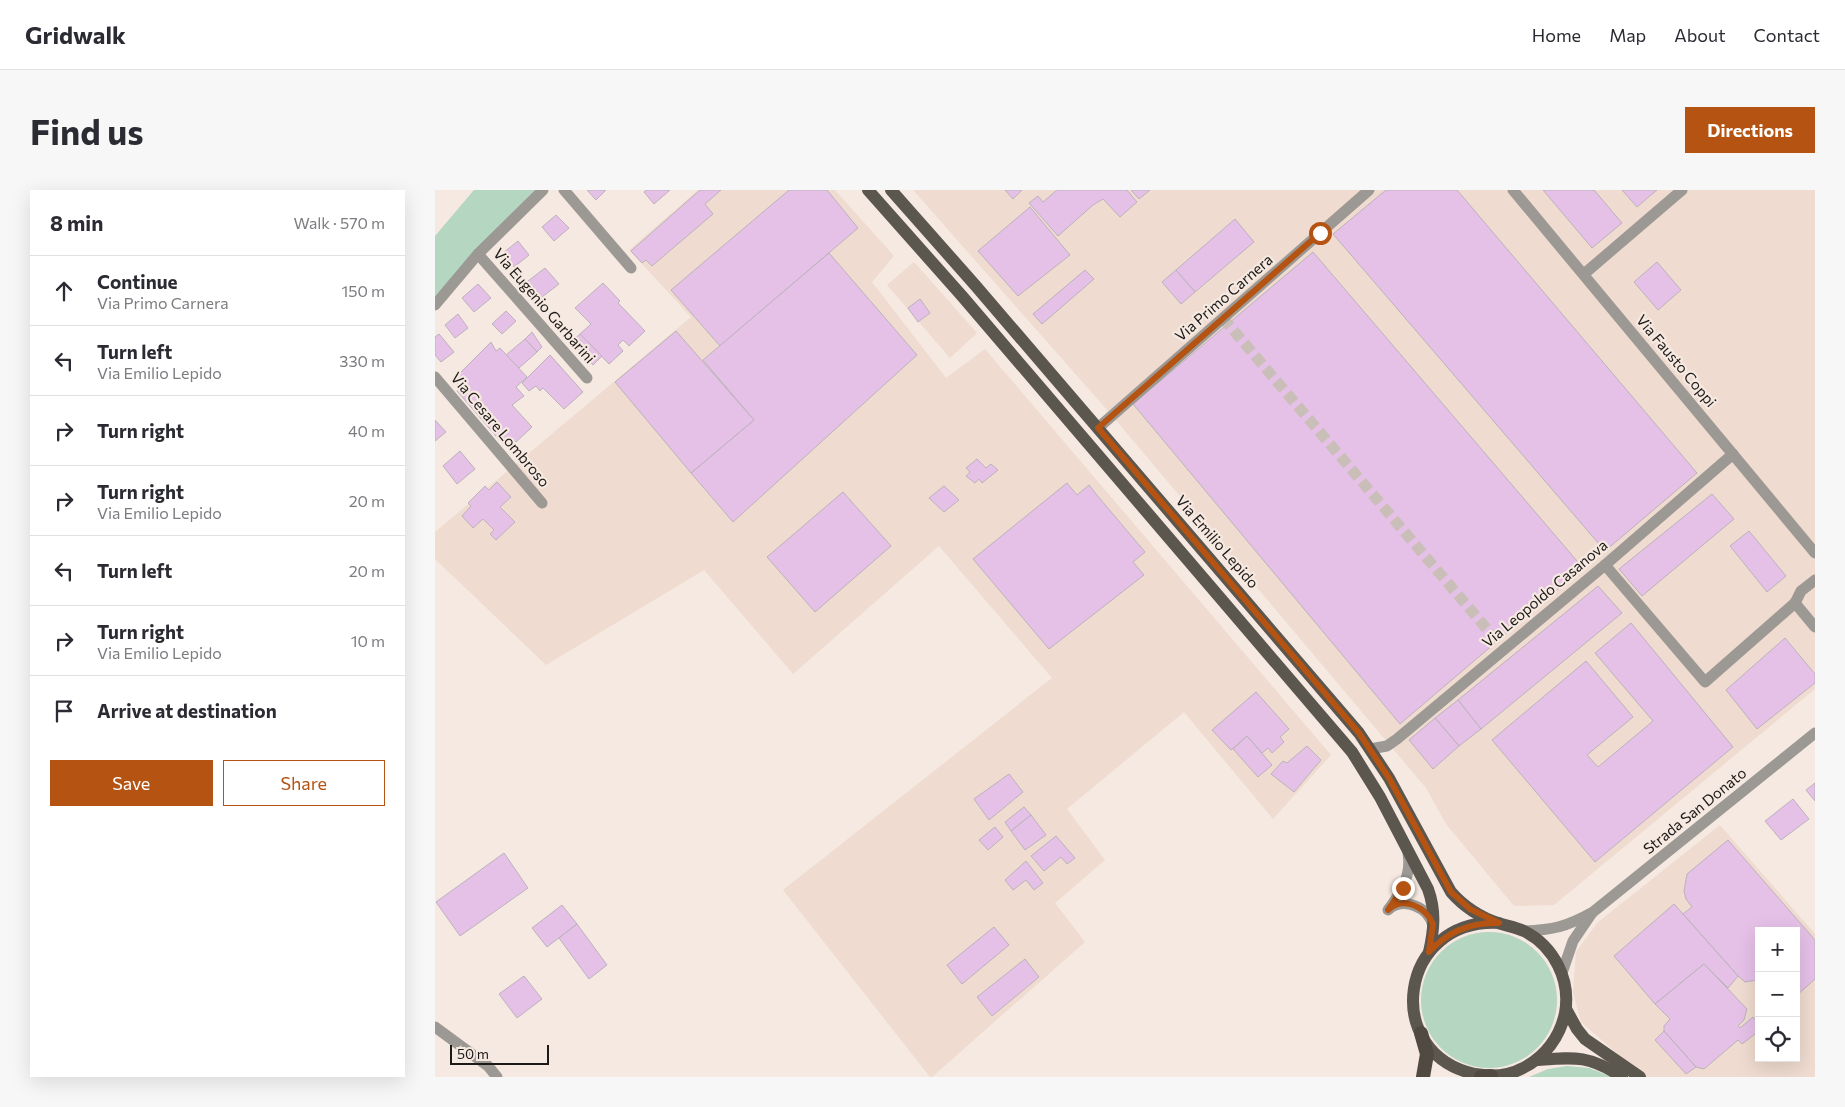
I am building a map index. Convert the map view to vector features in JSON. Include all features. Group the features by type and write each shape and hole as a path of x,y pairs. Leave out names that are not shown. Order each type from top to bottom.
{"highway":[{"path":"1421,1033 1427,1054 1423,1077"}],"main road":[{"path":"868,190 969,303 1339,736 1370,779 1420,872 1431,898 1434,913 1429,952"},
{"name":"Via Emilio Lepido","path":"891,190 959,266 1355,728 1389,778 1451,892 1470,909 1499,923"},
{"path":"1499,923 1523,930 1542,944 1562,973 1565,984 1566,1009 1556,1037 1548,1050 1537,1060 1520,1070 1501,1075 1486,1076 1468,1073 1447,1064 1430,1048 1415,1018 1413,995 1417,973 1429,952 1444,937 1465,927 1476,924 1499,923"},
{"path":"1566,1009 1585,1039 1640,1077"},
{"path":"1537,1060 1584,1058 1596,1062 1622,1077"}],"street":[{"path":"435,305 478,254 543,190"},
{"path":"564,190 631,268"},
{"name":"Via Primo Carnera","path":"1098,428 1369,190"},
{"name":"Via Fausto Coppi","path":"1513,190 1815,553"},
{"path":"1584,274 1682,190"},
{"name":"Via Eugenio Garbarini","path":"478,254 587,378"},
{"name":"Via Cesare Lombroso","path":"435,377 542,503"},
{"name":"Via Leopoldo Casanova","path":"1370,749 1387,746 1397,738 1733,454"},
{"path":"1605,564 1705,682 1795,603 1801,592 1815,580"},
{"path":"1795,603 1815,627"},
{"name":"Strada San Donato","path":"1523,930 1560,928 1593,912 1815,733"},
{"path":"1404,842 1409,856 1408,873 1403,888 1388,910 1402,903 1415,906 1429,916 1433,929"},
{"name":"Strada San Donato","path":"1562,973 1573,941 1593,912"},
{"path":"435,1027 487,1066 497,1077"}],"shaded area":[{"path":"698,190 835,190 894,256 872,282 946,378 985,349 1331,755 1273,819 1184,712 1067,809 1105,860 1055,903 1085,942 932,1077 930,1077 783,890 1052,678 939,546 793,674 704,570 546,665 435,559 435,532 691,317 629,250"},
{"path":"913,190 1815,190 1815,689 1554,905 1514,906 1446,824 1426,788 1109,412"},
{"path":"914,262 977,333 950,358 887,285"},
{"path":"1720,825 1815,934 1815,1077 1644,1077 1581,1022 1573,992 1576,952 1597,923"}],"green space":[{"path":"474,190 536,190 435,297 435,236"},
{"path":"1489,932 1515,937 1527,943 1537,952 1546,962 1552,974 1557,1000 1552,1026 1546,1038 1537,1048 1527,1057 1515,1063 1489,1068 1463,1063 1451,1057 1441,1048 1432,1038 1426,1026 1421,1000 1426,974 1432,962 1441,952 1451,943 1463,937"},
{"path":"1567,1066 1589,1068 1612,1077 1529,1077 1548,1069"}],"building":[{"path":"587,190 606,190 596,200"},
{"path":"646,190 670,190 654,204 644,192"},
{"path":"700,190 721,190 705,204 713,214 652,266 646,260 642,263 631,251"},
{"path":"789,190 827,190 858,228 720,346 671,290"},
{"path":"1005,190 1022,190 1013,199"},
{"path":"1057,190 1127,190 1137,202 1120,217 1103,199 1093,205 1058,236 1029,203 1038,196 1043,202"},
{"path":"1131,190 1150,190 1139,199"},
{"path":"1386,190 1457,190 1697,473 1605,551 1333,234"},
{"path":"1543,190 1594,190 1622,223 1592,248"},
{"path":"1622,190 1657,190 1637,207"},
{"path":"1030,207 1070,255 1018,296 978,251"},
{"path":"556,215 569,228 554,241 542,227"},
{"path":"1235,219 1254,242 1195,292 1176,270"},
{"path":"518,241 529,255 514,267 503,253"},
{"path":"1313,252 1583,568 1400,724 1133,404"},
{"path":"829,253 917,355 733,522 691,473 754,420 703,360"},
{"path":"1657,262 1681,290 1658,310 1634,282"},
{"path":"545,268 559,284 542,297 528,281"},
{"path":"1085,270 1094,279 1042,324 1033,314"},
{"path":"1176,270 1195,292 1181,304 1162,282"},
{"path":"603,283 620,301 618,303 645,331 629,346 623,340 618,345 623,351 609,364 580,334 591,324 575,308"},
{"path":"478,284 491,298 474,312 462,298"},
{"path":"920,299 930,313 918,322 908,308"},
{"path":"506,311 516,321 502,334 492,324"},
{"path":"458,314 468,328 455,338 445,325"},
{"path":"676,331 754,420 691,473 615,382"},
{"path":"532,332 542,347 537,352 525,339"},
{"path":"439,334 454,352 441,362 435,355 435,337"},
{"path":"580,334 602,356 593,365 571,342"},
{"path":"525,339 537,352 519,368 506,355"},
{"path":"491,342 496,351 500,348 527,377 516,387 524,396 512,405 532,427 516,442 511,437 502,443 457,391 464,386 460,382 456,384 453,380"},
{"path":"550,355 583,392 564,409 543,388 540,391 536,386 529,391 522,383"},
{"path":"435,420 446,432 435,441"},
{"path":"460,451 475,469 457,484 443,466"},
{"path":"977,459 986,468 991,464 998,470 982,483 979,479 975,483 966,476 970,472 966,468"},
{"path":"497,482 511,497 500,507 515,522 496,540 490,534 494,530 483,519 473,528 462,516 471,506 468,503 485,486 489,490"},
{"path":"1067,483 1077,495 1089,485 1145,552 1133,562 1144,575 1049,649 973,559"},
{"path":"944,486 959,500 944,512 929,498"},
{"path":"843,492 891,546 815,612 767,557"},
{"path":"1712,494 1734,519 1642,596 1619,569"},
{"path":"1749,531 1786,576 1767,592 1730,546"},
{"path":"1598,586 1622,613 1481,729 1458,700"},
{"path":"1631,623 1733,747 1595,862 1492,740 1586,661 1633,717 1587,755 1598,767 1653,721 1595,653"},
{"path":"1785,638 1815,674 1815,683 1757,729 1726,690"},
{"path":"1256,692 1289,729 1280,737 1284,742 1272,753 1268,748 1262,753 1247,736 1231,750 1212,730"},
{"path":"1458,700 1481,729 1459,746 1435,718"},
{"path":"1435,718 1459,746 1433,769 1409,740"},
{"path":"1247,736 1272,765 1258,777 1233,749"},
{"path":"1307,746 1321,760 1294,792 1271,774 1283,761 1287,763"},
{"path":"1009,774 1023,792 989,820 974,799"},
{"path":"1815,783 1815,801 1806,790"},
{"path":"1793,799 1809,819 1781,840 1765,821"},
{"path":"1024,807 1031,815 1011,831 1005,822"},
{"path":"1031,815 1046,835 1025,850 1011,831"},
{"path":"995,827 1003,837 988,850 979,840"},
{"path":"1056,836 1075,858 1067,864 1061,857 1044,871 1031,856"},
{"path":"1728,840 1815,940 1815,979 1800,992 1800,927 1755,927 1755,980 1745,982 1683,914 1692,907 1686,899 1684,891 1687,874"},
{"path":"504,853 528,888 460,936 436,902"},
{"path":"1026,861 1043,883 1034,890 1026,880 1013,890 1005,880"},
{"path":"1674,904 1738,976 1728,988 1704,964 1655,1004 1614,956"},
{"path":"562,905 577,924 547,947 532,928"},
{"path":"577,924 607,965 589,979 559,938"},
{"path":"994,927 1009,945 962,984 947,965"},
{"path":"1025,959 1039,977 992,1016 977,997"},
{"path":"1704,964 1747,1009 1744,1020 1738,1026 1740,1028 1753,1017 1755,1019 1755,1034 1742,1044 1738,1040 1704,1069 1696,1067 1664,1031 1664,1026 1670,1019 1655,1004"},
{"path":"524,976 542,999 517,1018 499,994"},
{"path":"1664,1031 1696,1067 1686,1074 1655,1040"}],"tunnel":[{"path":"1223,318 1503,648"}],"route":[{"path":"1320,233 1098,428 1359,733 1389,778 1451,892 1470,909 1499,923 1476,924 1465,927 1444,937 1429,952 1433,933 1431,918 1419,907 1412,904 1396,904 1388,910 1403,888"}]}
